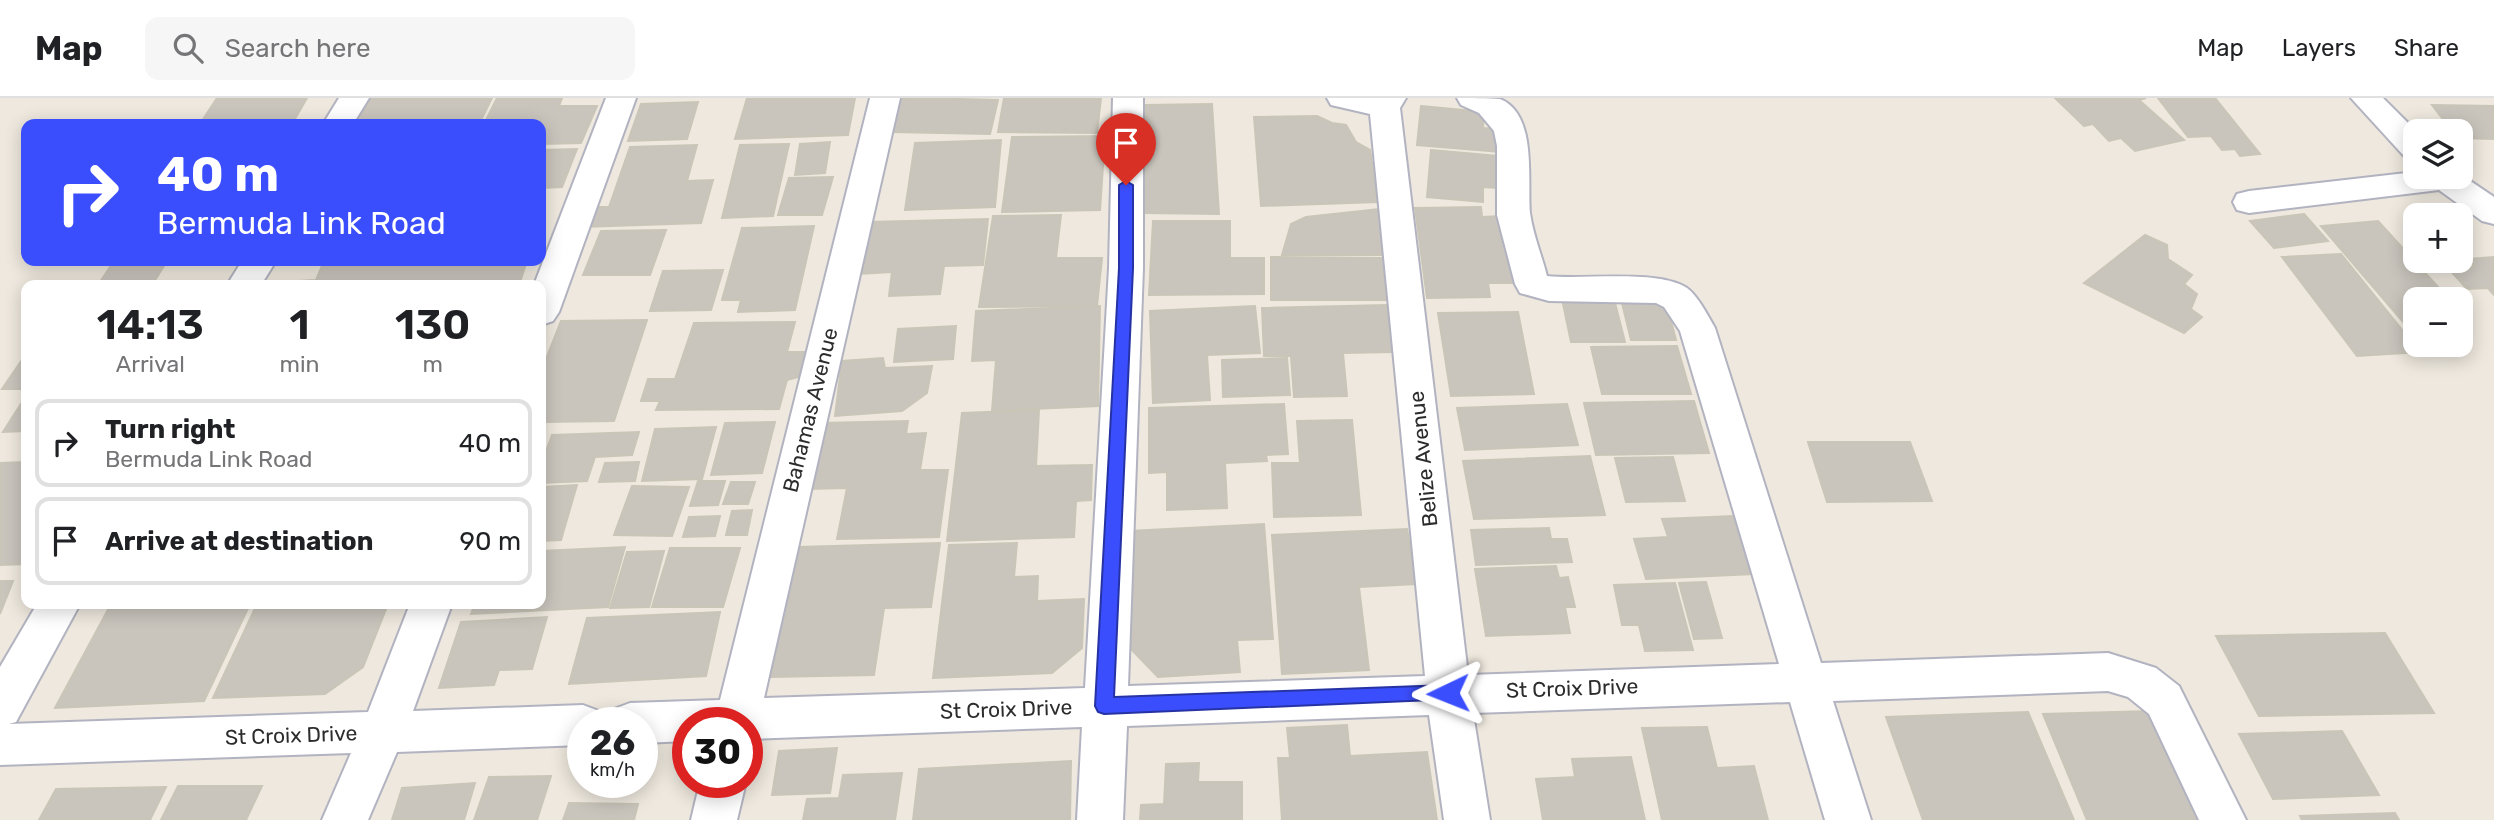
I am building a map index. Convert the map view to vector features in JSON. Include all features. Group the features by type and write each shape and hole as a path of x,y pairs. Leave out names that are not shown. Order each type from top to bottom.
{"street":[{"path":"341,119 354,98"},
{"path":"546,299 621,98"},
{"name":"Bahamas Avenue","path":"740,707 885,98"},
{"path":"1100,820 1126,268 1128,98"},
{"path":"1342,98 1388,103"},
{"path":"1472,98 1497,109 1507,121 1513,152 1514,215 1532,284 1549,289 1660,291 1676,298 1697,328 1848,820"},
{"path":"2366,98 2403,137"},
{"name":"Belize Avenue","path":"1388,103 1448,693 1467,820"},
{"path":"2249,202 2403,183"},
{"path":"2459,189 2494,213"},
{"path":"0,708 56,609"},
{"path":"345,820 383,732 429,609"},
{"name":"St Croix Drive","path":"763,720 1804,680 2108,672 2141,682 2164,700 2223,820"},
{"name":"St Croix Drive","path":"0,746 567,725"},
{"path":"714,820 719,798"}],"building":[{"path":"217,98 307,98 295,119 203,119"},
{"path":"371,98 492,98 482,119 359,119"},
{"path":"497,98 562,98 559,106 597,106 581,143 546,144 546,119 486,119"},
{"path":"747,98 855,98 848,135 735,139"},
{"path":"1004,98 1101,98 1097,133 998,132"},
{"path":"2055,98 2146,98 2139,100 2184,140 2135,151 2121,138 2109,141 2093,124 2084,126"},
{"path":"2158,98 2215,98 2260,154 2240,156 2235,149 2222,150 2211,136 2188,137"},
{"path":"901,99 998,100 990,134 891,132"},
{"path":"698,102 687,139 628,141 641,104"},
{"path":"1212,104 1219,214 1145,213 1146,105"},
{"path":"2432,105 2494,106 2494,139 2473,138 2473,119 2443,119"},
{"path":"1421,106 1484,112 1483,128 1501,129 1500,152 1417,145"},
{"path":"1317,116 1332,123 1346,125 1356,142 1370,150 1378,202 1261,206 1254,117"},
{"path":"1105,136 1100,210 1002,212 1012,137"},
{"path":"1001,140 995,207 905,210 915,143"},
{"path":"830,142 825,173 795,175 800,144"},
{"path":"789,144 773,216 722,218 740,145"},
{"path":"697,145 687,181 713,180 701,223 583,227 590,207 609,207 630,147"},
{"path":"577,149 562,187 546,188 546,150"},
{"path":"1431,150 1498,156 1497,188 1483,187 1483,202 1427,197"},
{"path":"833,177 822,215 778,215 789,178"},
{"path":"1481,207 1482,217 1502,216 1515,283 1488,283 1490,297 1427,298 1415,208"},
{"path":"1379,209 1384,255 1282,255 1291,224 1306,217"},
{"path":"2304,214 2328,241 2274,248 2250,221"},
{"path":"1061,215 1056,258 1102,258 1097,306 979,307 993,216"},
{"path":"988,219 983,265 944,266 940,294 889,296 892,272 859,274 868,222"},
{"path":"1153,221 1230,221 1230,258 1264,258 1264,294 1149,295"},
{"path":"2378,221 2403,248 2403,273 2425,273 2438,287 2403,287 2403,322 2321,226"},
{"path":"814,226 795,310 738,312 741,300 722,300 742,228"},
{"path":"666,230 650,275 583,275 601,231"},
{"path":"2145,235 2167,245 2168,259 2192,275 2184,284 2197,294 2191,309 2202,317 2184,333 2084,283"},
{"path":"2341,254 2403,331 2403,353 2357,356 2282,257"},
{"path":"1271,257 1383,258 1386,300 1271,300"},
{"path":"2494,257 2494,295 2488,288 2465,287 2453,273 2473,273 2473,259"},
{"path":"111,266 164,266 155,280 101,280"},
{"path":"322,266 525,266 521,280 316,280"},
{"path":"723,270 711,310 650,311 663,271"},
{"path":"1665,298 1676,340 1631,340 1621,299"},
{"path":"1562,299 1614,299 1625,342 1571,342"},
{"path":"1387,305 1393,352 1343,353 1347,396 1294,397 1291,356 1264,356 1262,308"},
{"path":"1100,306 1098,406 992,411 996,360 972,361 976,311"},
{"path":"1255,306 1260,353 1207,355 1210,400 1153,403 1150,311"},
{"path":"1518,312 1534,394 1451,396 1438,313"},
{"path":"647,320 614,421 546,422 546,359 561,321"},
{"path":"795,322 787,352 808,352 802,376 787,380 779,409 656,410 660,401 641,401 648,379 675,379 694,323"},
{"path":"956,326 953,359 894,362 898,329"},
{"path":"1677,346 1691,394 1602,394 1591,347"},
{"path":"883,358 885,368 932,366 927,393 902,411 835,416 842,361"},
{"path":"1287,358 1290,395 1223,397 1222,360"},
{"path":"21,361 21,389 2,389"},
{"path":"1694,401 1709,453 1596,455 1584,403"},
{"path":"21,404 21,431 3,432"},
{"path":"1284,404 1288,454 1266,455 1267,461 1225,463 1227,508 1167,510 1167,472 1149,473 1149,408"},
{"path":"1567,404 1578,445 1465,450 1457,408"},
{"path":"1039,410 1036,466 1092,465 1091,500 1076,501 1074,537 947,541 962,413"},
{"path":"1352,420 1361,515 1274,517 1272,463 1300,463 1297,421"},
{"path":"908,421 906,434 926,433 920,470 948,470 939,537 837,539 847,488 808,489 822,423"},
{"path":"775,422 762,473 711,475 725,423"},
{"path":"716,427 702,479 642,481 655,429"},
{"path":"639,432 632,455 595,457 587,481 546,483 546,451 552,435"},
{"path":"1808,442 1910,442 1932,501 1827,502"},
{"path":"1590,456 1605,515 1474,519 1463,461"},
{"path":"1673,457 1685,501 1626,502 1615,458"},
{"path":"21,462 21,564 0,565 0,463"},
{"path":"639,462 635,481 599,482 605,463"},
{"path":"698,481 725,481 718,505 690,506"},
{"path":"731,482 755,482 748,504 723,504"},
{"path":"577,485 561,540 546,541 546,487"},
{"path":"632,486 689,487 672,536 614,535"},
{"path":"752,510 747,535 726,535 732,511"},
{"path":"720,516 715,536 683,537 689,517"},
{"path":"1734,516 1753,574 1646,579 1634,539 1668,537 1662,519"},
{"path":"1264,524 1273,639 1237,640 1240,672 1158,677 1131,649 1130,531"},
{"path":"1549,528 1551,539 1567,539 1572,562 1476,565 1471,530"},
{"path":"1407,529 1416,584 1359,587 1369,670 1282,674 1272,535"},
{"path":"940,543 931,607 884,608 874,675 771,677 798,547"},
{"path":"1017,543 1014,577 1038,576 1037,601 1084,599 1082,648 1052,673 933,678 949,545"},
{"path":"625,547 608,607 471,614 473,609 546,609 546,551"},
{"path":"670,548 740,548 723,607 652,607"},
{"path":"664,551 649,607 610,608 627,552"},
{"path":"1556,566 1559,578 1568,577 1575,607 1565,607 1570,633 1486,636 1475,569"},
{"path":"0,581 13,581 0,614"},
{"path":"1706,582 1722,638 1694,639 1679,583"},
{"path":"1675,583 1693,650 1645,651 1639,625 1622,625 1614,585"},
{"path":"108,609 248,609 204,701 55,708"},
{"path":"255,609 386,609 363,667 325,694 213,698"},
{"path":"720,612 706,676 569,684 587,618"},
{"path":"547,617 532,669 499,670 494,685 439,688 461,622"},
{"path":"2385,633 2434,713 2259,716 2216,636"},
{"path":"2152,711 2203,820 2087,820 2043,714"},
{"path":"2028,712 2074,820 1923,820 1886,717"},
{"path":"1347,725 1350,756 1427,752 1437,820 1282,820 1278,758 1290,758 1287,728"},
{"path":"1707,727 1717,768 1754,766 1768,820 1662,820 1642,728"},
{"path":"2342,731 2379,795 2273,799 2239,734"},
{"path":"837,748 830,793 772,795 779,751"},
{"path":"1631,757 1645,820 1543,820 1536,779 1575,777 1572,759"},
{"path":"1071,761 1070,820 913,820 919,769"},
{"path":"1199,763 1198,782 1242,782 1242,820 1140,820 1141,805 1164,804 1166,764"},
{"path":"902,773 895,820 803,820 807,799 839,798 843,775"},
{"path":"551,776 537,820 474,820 489,777"},
{"path":"475,783 464,820 392,820 402,788"},
{"path":"178,786 262,786 246,820 161,820"},
{"path":"166,787 150,820 39,820 56,789"},
{"path":"569,803 638,804 634,820 563,820"},
{"path":"2395,813 2399,820 2302,820 2300,816"}],"route":[{"path":"1126,185 1126,268 1104,706 1448,693"}]}
